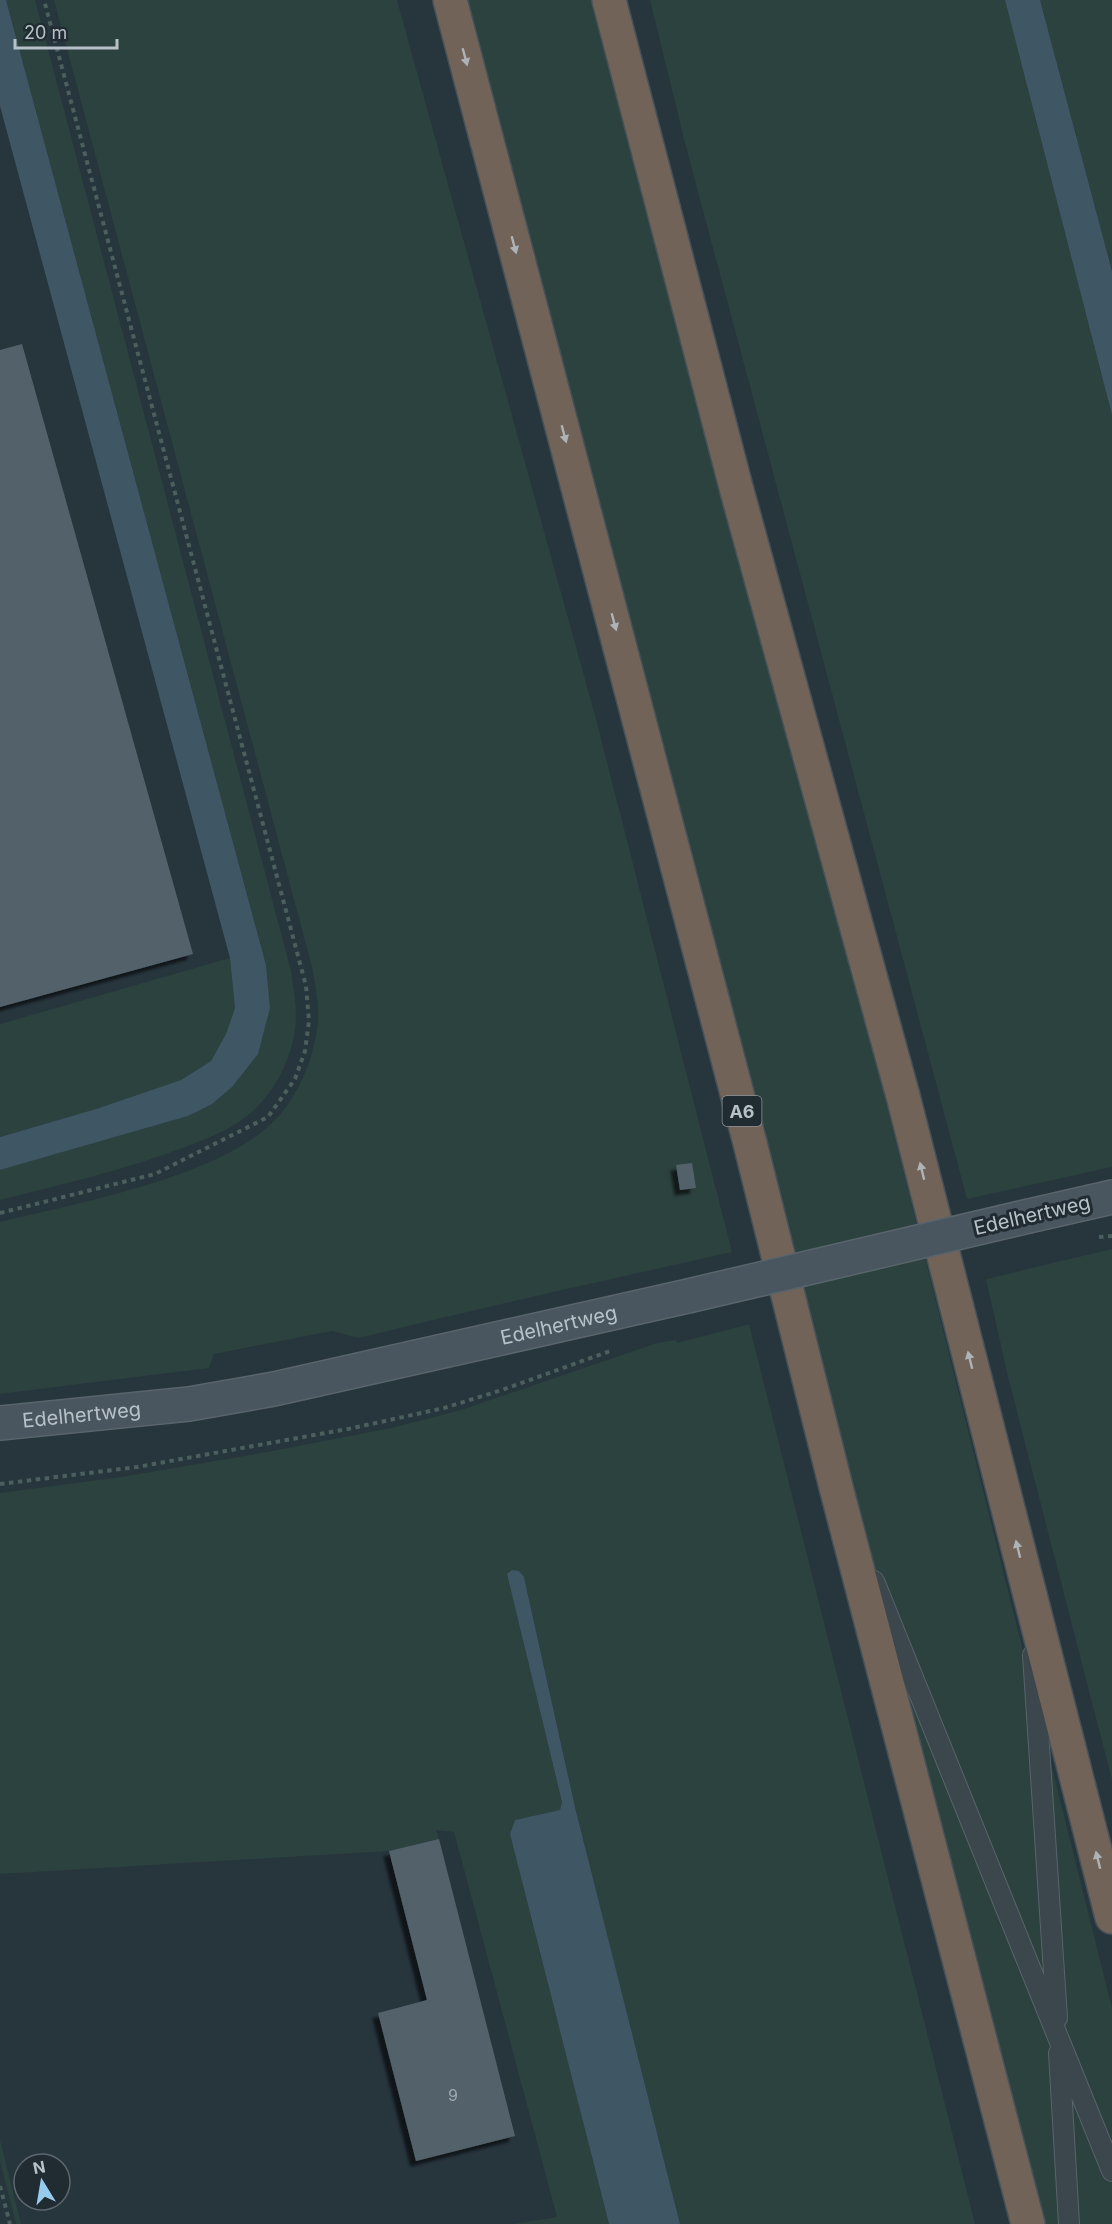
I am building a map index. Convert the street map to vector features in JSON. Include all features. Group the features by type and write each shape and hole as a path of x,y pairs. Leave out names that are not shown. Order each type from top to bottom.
{"highway":[{"name":"A6","path":"450,0 750,1143 836,1487 1028,2224"},
{"path":"609,0 737,491 903,1096 1112,1917"}],"street":[{"name":"Edelhertweg","path":"0,1423 189,1404 274,1389 688,1296 1112,1197"}],"lane":[{"path":"836,1487 1112,2171"},
{"path":"1029,1590 1069,2224"}],"path":[{"path":"0,1213 155,1174 268,1117 295,1079 305,1051 309,1021 306,986 44,0"},
{"name":"Edelhertweg","path":"0,1484 138,1467 353,1428 444,1408 502,1390 620,1347"},
{"path":"0,2186 9,2224"}],"green space":[{"path":"6,0 35,0 291,971 296,1016 293,1041 279,1077 257,1107 232,1126 204,1140 140,1163 0,1200 0,1170 188,1116 266,965"},
{"path":"54,0 397,0 596,719 732,1252 358,1338 332,1331 214,1354 209,1368 0,1394 0,1222 144,1186 216,1159 247,1142 272,1123 290,1102 309,1063 318,1021 312,967"},
{"path":"462,0 600,0 864,1013 1112,2008 1112,2224 1041,2224"},
{"path":"650,0 1005,0 1112,415 1112,1167 967,1199 685,143"},
{"path":"1040,0 1112,0 1112,271"},
{"path":"230,958 235,1008 226,1034 211,1061 181,1080 96,1109 0,1137 0,1024"},
{"path":"1112,1249 1112,1780 1008,1377 986,1279"},
{"path":"749,1324 975,2224 680,2224 575,1807 524,1577 507,1574 562,1802 560,1810 515,1820 510,1834 609,2224 513,2224 557,2217 454,1832 436,1830 439,1839 389,1851 0,1874 0,1493 121,1477 391,1428 461,1410 657,1343 676,1340 677,1343"},
{"path":"0,2140 12,2188 12,2208 0,2161"},
{"path":"13,2212 18,2212 21,2224 16,2224"}],"water":[{"path":"0,0 6,0 266,965 270,1008 258,1054 232,1087 212,1104 188,1116 0,1170 0,1137 96,1109 181,1080 211,1061 226,1034 235,1008 230,958 0,106"},
{"path":"1005,0 1040,0 1112,271 1112,415"},
{"path":"512,1570 519,1571 524,1577 575,1807 680,2224 609,2224 510,1834 515,1820 560,1810 562,1802 507,1574"}],"building":[{"path":"22,344 193,954 0,1007 0,350"},
{"path":"692,1163 696,1188 680,1190 676,1165"},
{"path":"439,1839 515,2136 416,2161 378,2013 427,2000 389,1851"}]}
